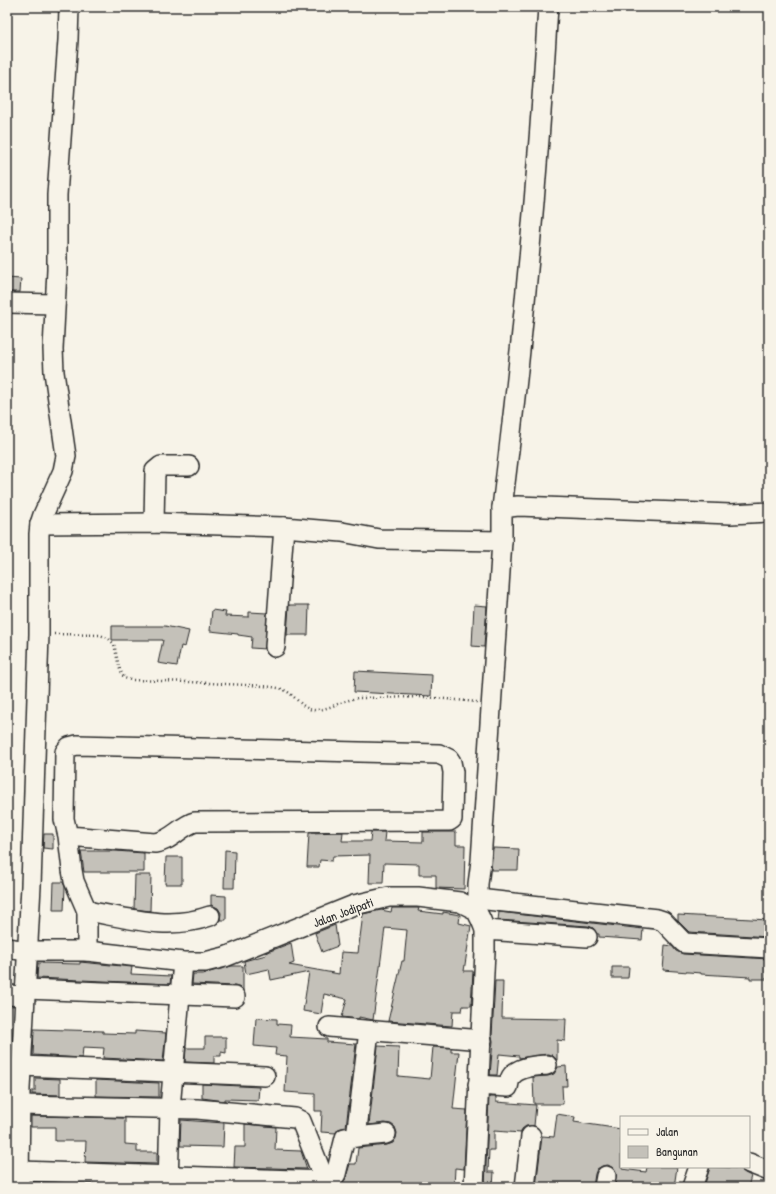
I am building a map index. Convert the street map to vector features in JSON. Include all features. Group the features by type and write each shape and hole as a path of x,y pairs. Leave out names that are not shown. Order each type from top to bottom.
{"street":[{"path":"69,7 57,195 57,270 53,349 54,372 66,456 63,471 40,524 39,634 31,886 27,951 19,993 17,1054 16,1095 20,1179 326,1182 334,1178 336,1174 344,1138 346,1136 356,1137 386,1134"},
{"path":"474,1187 485,951 485,930 477,905 478,884 481,861 502,541 502,508 527,289 548,7"},
{"path":"7,303 55,304"},
{"path":"154,523 156,469 161,466 189,466"},
{"path":"502,508 518,506 731,514 769,512"},
{"path":"40,524 154,523 284,526 342,532 378,539 502,541"},
{"path":"275,647 284,526"},
{"path":"68,836 156,843 168,839 195,822 449,821 452,819 453,767 449,758 439,754 72,745 66,752 64,819 68,836 74,881 87,911 87,951"},
{"name":"Jalan Jodipati","path":"7,948 27,951 87,951 183,962 205,962 225,957 354,905 388,897 418,897 477,905 658,919 663,921 684,943 769,948"},
{"path":"87,911 164,924 198,920 210,916"},
{"path":"485,930 587,937"},
{"path":"169,1181 170,1108 183,962"},
{"path":"19,993 235,997"},
{"path":"328,1027 482,1040"},
{"path":"356,1137 369,1031"},
{"path":"17,1054 173,1072 265,1076"},
{"path":"478,1085 504,1086 511,1077 520,1070 547,1065"},
{"path":"16,1095 298,1118 301,1121 326,1182"},
{"path":"525,1187 531,1136"},
{"path":"750,1163 769,1171"},
{"path":"692,1187 699,1168"}],"path":[{"path":"39,634 100,635 108,638 114,644 119,667 124,678 131,680 280,688 288,692 307,708 314,710 322,709 348,699 358,698 425,697 491,703"}],"building":[{"path":"7,278 21,279 20,292 7,292"},
{"path":"289,605 309,605 308,635 287,635"},
{"path":"474,605 487,606 484,647 472,646"},
{"path":"212,610 226,612 225,616 249,617 249,612 267,613 265,649 251,648 252,637 210,631"},
{"path":"112,626 165,626 189,631 185,647 181,646 177,666 158,663 163,640 112,640"},
{"path":"355,671 432,675 431,696 354,692"},
{"path":"343,832 342,841 370,841 371,832 385,832 384,841 423,842 423,832 456,832 456,845 465,845 464,889 436,888 436,875 419,875 419,864 384,863 383,883 369,883 370,855 333,856 332,861 320,860 319,867 307,867 309,833"},
{"path":"44,834 53,834 53,849 43,848"},
{"path":"493,848 519,849 518,870 491,870"},
{"path":"225,850 235,851 234,888 224,888"},
{"path":"81,851 144,853 144,872 84,872"},
{"path":"166,857 182,857 182,884 165,884"},
{"path":"135,875 151,875 150,911 134,909"},
{"path":"54,882 63,882 65,887 64,910 53,910"},
{"path":"211,895 226,896 226,920 220,920 221,913 218,908 211,905"},
{"path":"392,908 419,908 418,911 443,914 443,912 460,915 459,923 471,926 464,971 473,971 471,1006 463,1006 462,1011 453,1011 452,1026 388,1021 402,961 404,961 407,930 385,928 373,1020 359,1017 359,1019 342,1017 347,999 324,994 321,1014 303,1011 309,972 271,980 269,969 246,974 244,961 266,955 265,953 291,943 294,963 289,965 339,974 341,952 358,953 363,914 381,910 391,912"},
{"path":"499,912 643,929 642,940 599,937 599,934 597,934 593,928 588,926 498,920"},
{"path":"678,915 769,920 769,937 689,932 678,921"},
{"path":"335,925 338,946 322,952 315,933"},
{"path":"665,945 672,946 676,951 683,954 769,959 769,979 750,979 750,977 663,970"},
{"path":"80,962 132,967 131,974 171,976 170,984 37,978 38,963 80,964"},
{"path":"231,966 243,966 243,990 235,986 192,984 193,974 203,974"},
{"path":"612,967 629,967 628,978 612,978"},
{"path":"495,981 503,981 502,1018 566,1019 565,1041 557,1040 557,1060 552,1055 547,1054 519,1058 519,1056 499,1054 497,1075 490,1075"},
{"path":"256,1018 277,1019 277,1024 291,1025 290,1037 327,1039 327,1042 356,1044 346,1127 338,1129 336,1133 321,1132 322,1111 315,1111 315,1094 285,1092 287,1056 275,1055 276,1048 254,1046"},
{"path":"34,1029 103,1031 103,1033 135,1034 135,1031 166,1033 163,1061 103,1058 104,1048 83,1047 82,1058 33,1055"},
{"path":"205,1037 226,1037 226,1053 221,1052 221,1056 214,1056 214,1063 185,1062 186,1048 205,1048"},
{"path":"378,1046 399,1047 398,1076 430,1079 433,1047 451,1048 451,1052 459,1052 453,1109 467,1110 464,1169 455,1168 454,1187 339,1187 345,1180 350,1164 356,1164 358,1148 387,1145 393,1143 396,1138 397,1133 395,1127 391,1124 385,1123 369,1125"},
{"path":"566,1066 567,1086 562,1086 563,1104 534,1104 533,1077 554,1074 558,1067"},
{"path":"35,1078 60,1079 60,1095 32,1094 32,1091 35,1091"},
{"path":"96,1080 159,1083 159,1097 96,1096"},
{"path":"202,1084 259,1087 258,1100 225,1099 225,1101 202,1098"},
{"path":"489,1097 496,1097 496,1102 536,1105 534,1126 526,1126 522,1129 521,1133 494,1131 494,1150 489,1150 488,1172 494,1172 493,1187 485,1187"},
{"path":"557,1114 575,1117 574,1122 620,1129 620,1168 646,1172 647,1168 677,1168 674,1187 615,1187 616,1173 613,1168 608,1165 597,1169 593,1187 536,1187 542,1136 554,1137"},
{"path":"31,1116 125,1118 125,1144 137,1145 137,1152 157,1152 157,1164 85,1162 86,1141 55,1141 55,1127 31,1127"},
{"path":"181,1120 224,1123 223,1147 180,1146"},
{"path":"245,1124 276,1127 275,1150 301,1151 307,1169 234,1167 235,1147 245,1147"},
{"path":"710,1168 739,1168 751,1176 748,1187 704,1187"}]}
